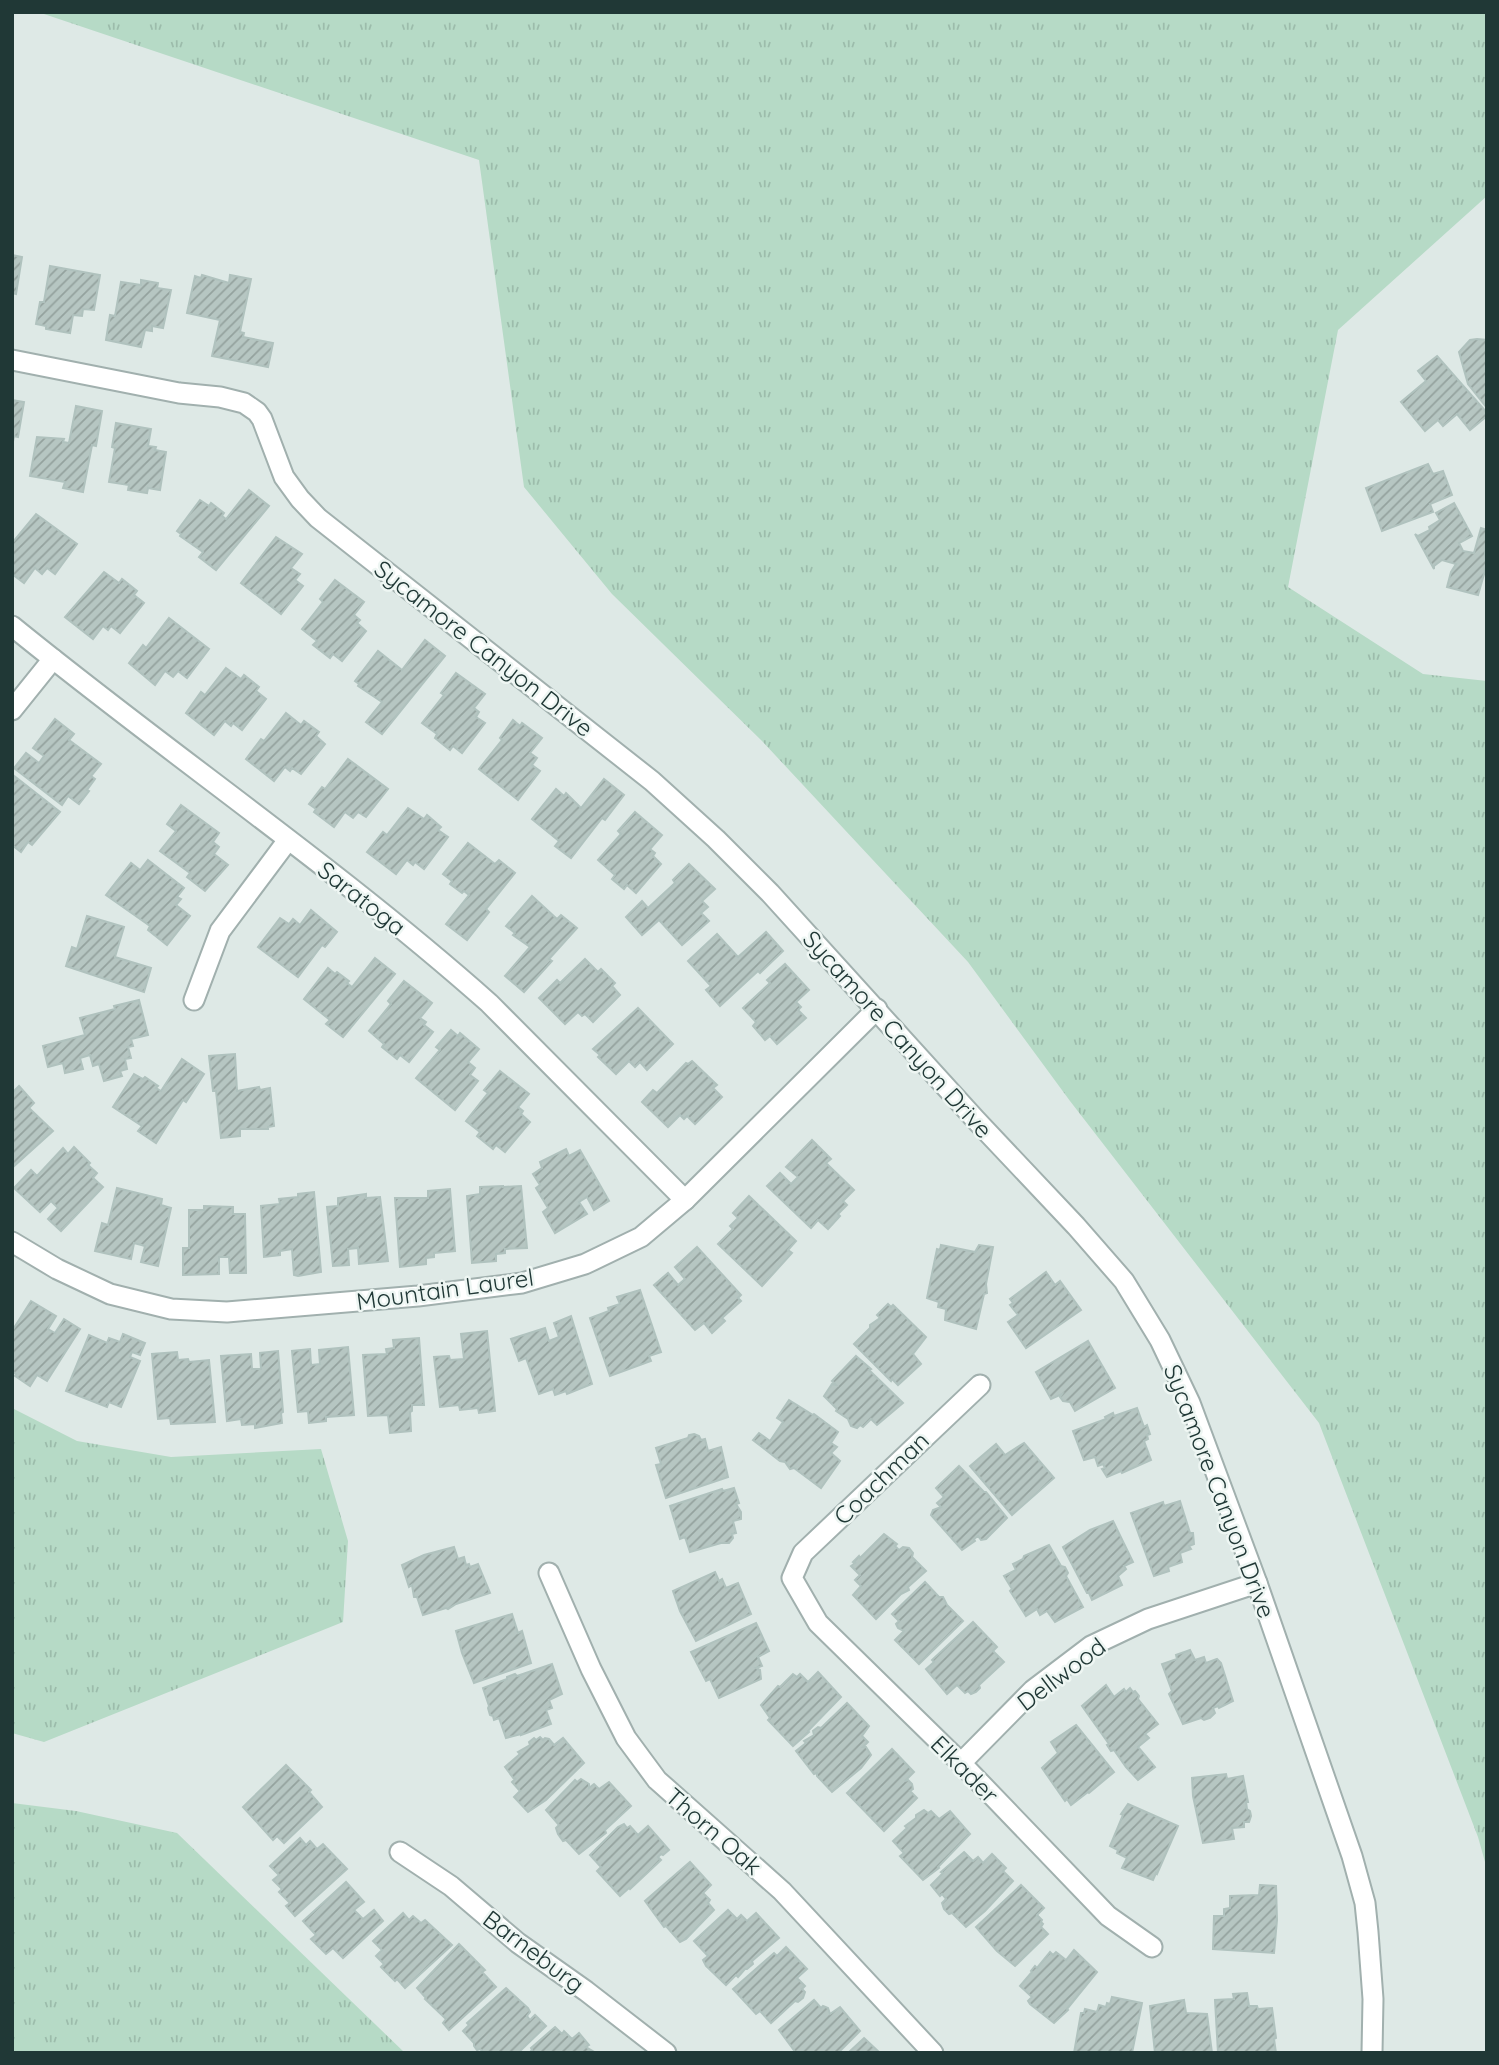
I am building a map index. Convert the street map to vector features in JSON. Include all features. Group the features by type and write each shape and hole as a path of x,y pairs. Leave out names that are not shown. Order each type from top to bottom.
{"street":[{"name":"Sycamore Canyon Drive","path":"12,360 179,393 220,397 244,403 257,412 284,477 318,518 652,781 716,839 770,893 1124,1281 1160,1340 1190,1403 1342,1821 1365,1903 1373,1999 1372,2053"},
{"name":"Saratoga","path":"12,626 415,940 489,1003 685,1199"},
{"path":"12,710 53,659"},
{"path":"194,1000 220,931 288,840"},
{"name":"Mountain Laurel","path":"12,1242 57,1269 110,1294 171,1309 227,1312 418,1296 522,1283 585,1264 642,1237 685,1199 877,1009"},
{"name":"Coachman","path":"792,1578 803,1553 980,1385"},
{"name":"Thorn Oak","path":"549,1573 591,1669 626,1738 657,1780 782,1891 933,2053"},
{"name":"Elkader","path":"792,1578 818,1623 961,1763 1108,1916 1152,1947"},
{"name":"Dellwood","path":"961,1763 1033,1690 1091,1646 1148,1619 1257,1583"},
{"name":"Barneburg","path":"400,1852 451,1886 518,1943 666,2053"}],"green space":[{"path":"38,12 1487,12 1487,196 1338,330 1288,587 1423,674 1487,681 1487,1869 1478,1837 1319,1423 1070,1101 968,962 762,741 612,594 524,487 479,160"},
{"path":"12,1408 77,1441 171,1457 321,1449 348,1541 343,1622 44,1742 12,1733"},
{"path":"12,1803 76,1811 177,1833 405,2053 12,2053"}],"building":[{"path":"12,255 22,257 16,294 12,293"},
{"path":"50,266 100,275 94,310 83,309 82,316 73,315 70,333 46,329 46,326 36,324 40,302 44,302"},
{"path":"202,275 229,283 230,275 251,279 240,332 244,333 243,337 273,343 268,367 212,356 220,320 187,313 195,276 201,278"},
{"path":"141,280 158,283 157,288 171,290 163,328 152,326 152,331 145,330 141,347 106,340 110,315 115,316 121,282 141,285"},
{"path":"1470,340 1487,340 1487,408 1468,384 1459,352"},
{"path":"1437,356 1487,413 1487,416 1470,430 1457,414 1443,426 1438,420 1425,431 1401,402 1426,381 1418,371"},
{"path":"12,400 24,402 18,437 14,436 12,447"},
{"path":"76,406 102,411 96,446 92,445 83,492 63,488 65,482 30,476 37,437 64,439 63,442 69,443"},
{"path":"116,423 151,429 148,446 166,452 160,490 148,488 147,493 128,490 129,485 109,482"},
{"path":"1428,464 1433,474 1443,471 1452,495 1430,504 1433,512 1382,531 1366,488"},
{"path":"249,490 269,506 216,570 199,557 203,552 177,531 200,500 209,506 211,503 224,513 222,516 226,519"},
{"path":"1454,503 1472,536 1459,543 1463,551 1474,553 1481,528 1487,530 1487,564 1478,595 1447,587 1456,564 1442,560 1434,569 1415,534 1418,536 1430,530 1429,527 1440,520 1436,513"},
{"path":"36,514 77,544 55,574 47,568 42,574 35,568 24,583 12,574 12,543"},
{"path":"276,537 302,554 291,568 300,574 295,580 303,586 281,614 241,583"},
{"path":"104,572 119,583 122,579 137,591 134,595 144,603 120,633 111,626 108,630 103,626 93,639 65,617"},
{"path":"335,580 364,602 354,615 360,620 357,623 366,631 342,661 333,654 330,658 313,645 317,641 302,629 323,602 320,599"},
{"path":"169,618 209,649 187,678 178,671 173,677 165,671 155,685 129,663 143,645 146,648"},
{"path":"425,640 445,656 382,734 366,722 382,702 358,686 355,681 378,651 402,670"},
{"path":"226,668 241,679 244,675 259,687 256,691 266,699 242,730 225,721 214,735 186,713 201,692 205,695"},
{"path":"456,673 485,694 474,708 479,712 476,717 485,723 462,753 453,746 450,750 435,738 437,734 422,723 444,695 441,693"},
{"path":"286,713 301,725 304,721 319,732 316,736 325,744 301,774 285,767 274,781 246,759"},
{"path":"55,719 74,734 69,740 101,764 91,776 95,779 79,804 68,796 62,805 14,768 26,753 39,763 44,756 33,748"},
{"path":"513,720 520,726 522,723 542,738 530,753 537,758 532,765 540,771 518,800 479,769 502,740 500,738"},
{"path":"348,759 388,789 366,817 358,812 353,818 345,812 334,827 314,812 316,809 309,804 322,787 325,789"},
{"path":"13,775 60,812 32,845 28,842 21,852 12,845"},
{"path":"604,779 624,795 571,858 555,846 559,841 532,819 556,789 564,796 566,793 581,808"},
{"path":"181,805 219,833 213,842 219,847 214,854 228,865 205,891 187,877 190,873 160,851 176,831 167,824"},
{"path":"408,808 424,819 427,815 441,827 438,830 448,837 424,869 407,860 396,874 367,852 383,832 387,835"},
{"path":"635,812 662,835 650,849 661,864 636,893 627,885 624,889 612,879 615,875 598,860 621,834 618,831"},
{"path":"468,843 495,864 499,860 515,873 486,909 489,912 467,940 446,924 469,895 450,884 452,881 443,874"},
{"path":"148,860 184,888 177,897 181,899 176,905 190,916 167,945 148,930 150,926 106,895 131,863 140,870"},
{"path":"689,864 715,889 702,901 708,907 701,913 709,921 682,945 659,920 642,935 626,917 642,901 648,908 675,883 673,880"},
{"path":"532,896 557,919 561,915 577,928 524,992 505,976 530,947 513,935 515,933 506,926"},
{"path":"311,910 337,932 325,947 322,945 298,977 258,947 280,918 289,924 293,919 300,925"},
{"path":"87,916 124,927 115,957 151,968 144,992 66,966 72,947 77,949"},
{"path":"766,932 783,951 720,1006 706,990 711,986 688,961 717,934 738,957"},
{"path":"375,958 395,974 343,1037 326,1024 330,1020 304,999 328,968 349,981 347,983 352,987"},
{"path":"585,959 598,972 601,969 615,983 612,986 620,995 593,1022 585,1014 582,1016 578,1012 565,1024 539,998 557,980 560,983"},
{"path":"785,964 809,990 796,1002 801,1007 798,1010 806,1018 777,1044 770,1036 765,1040 753,1026 756,1022 743,1008 770,983 767,980"},
{"path":"404,981 432,1003 420,1018 433,1032 409,1062 400,1055 397,1059 382,1047 384,1044 369,1031 391,1004 388,1001"},
{"path":"139,1000 148,1035 131,1039 133,1046 128,1047 131,1058 125,1059 127,1069 120,1071 122,1076 104,1081 99,1064 93,1066 90,1055 80,1058 83,1069 65,1073 63,1063 48,1067 43,1046 85,1035 80,1018"},
{"path":"638,1008 673,1044 647,1070 640,1062 635,1067 629,1061 616,1074 593,1049"},
{"path":"451,1030 458,1036 460,1033 479,1049 468,1062 475,1068 470,1075 478,1081 455,1110 416,1078 440,1050 436,1047"},
{"path":"235,1054 237,1091 270,1088 274,1126 268,1129 240,1129 240,1136 221,1138 209,1056"},
{"path":"182,1059 204,1074 186,1102 183,1100 156,1143 138,1131 142,1126 113,1107 134,1074 143,1079 145,1077 161,1091"},
{"path":"692,1061 717,1085 713,1088 722,1097 695,1124 687,1116 684,1119 680,1115 668,1127 642,1102 653,1090 657,1093 686,1063"},
{"path":"500,1071 529,1094 518,1107 530,1122 505,1152 496,1145 493,1149 477,1136 480,1132 466,1121 488,1093 484,1090"},
{"path":"19,1086 34,1103 29,1108 53,1131 12,1168 12,1093"},
{"path":"812,1140 831,1159 826,1163 854,1190 843,1201 847,1205 828,1229 818,1220 811,1228 767,1186 780,1173 791,1184 798,1177 786,1167"},
{"path":"74,1147 90,1163 88,1165 97,1173 93,1178 103,1187 61,1231 48,1219 58,1208 51,1201 40,1212 14,1188 31,1170 37,1176 63,1148 68,1154"},
{"path":"566,1149 569,1156 580,1150 609,1201 594,1210 587,1197 579,1202 587,1214 555,1233 543,1212 548,1208 536,1188 540,1185 533,1174 542,1168 540,1162"},
{"path":"521,1186 527,1248 505,1249 505,1253 496,1254 496,1261 472,1263 467,1196 480,1194 480,1187"},
{"path":"117,1188 162,1199 161,1205 171,1208 158,1266 141,1262 145,1246 134,1243 131,1259 95,1251 102,1223 108,1225"},
{"path":"450,1189 455,1251 434,1253 434,1257 426,1258 426,1264 400,1267 395,1198 428,1198 428,1191"},
{"path":"314,1192 321,1272 298,1276 294,1275 292,1249 280,1251 280,1255 264,1257 261,1206 280,1204 279,1199"},
{"path":"366,1194 366,1198 380,1197 388,1261 359,1264 358,1248 348,1249 349,1265 333,1266 327,1207 338,1206 338,1198"},
{"path":"749,1196 796,1241 788,1250 792,1253 762,1286 718,1244 733,1229 730,1226 738,1218 733,1213"},
{"path":"204,1206 233,1207 233,1214 245,1214 246,1273 230,1273 229,1257 219,1257 219,1274 183,1275 183,1248 189,1248 189,1210 204,1210"},
{"path":"941,1245 975,1252 979,1245 993,1247 986,1284 987,1293 984,1294 976,1329 945,1320 946,1309 938,1307 939,1302 927,1298 937,1249 940,1250"},
{"path":"697,1247 741,1295 738,1298 741,1301 722,1318 725,1321 712,1333 704,1323 695,1330 654,1285 668,1273 678,1285 685,1279 675,1267"},
{"path":"1046,1272 1055,1285 1060,1281 1081,1310 1026,1348 1008,1322 1018,1315 1010,1305 1013,1303 1010,1299"},
{"path":"640,1290 661,1352 649,1356 651,1361 610,1376 590,1318 620,1304 617,1297"},
{"path":"31,1301 56,1316 48,1329 55,1333 64,1319 80,1329 47,1381 37,1375 30,1386 12,1371 12,1331"},
{"path":"888,1304 891,1307 893,1305 926,1337 913,1354 921,1364 898,1385 854,1344 870,1325 880,1318 877,1315"},
{"path":"571,1316 592,1384 567,1394 566,1391 555,1395 553,1389 539,1394 526,1358 519,1361 511,1339 545,1328 549,1341 559,1337 554,1323"},
{"path":"487,1331 495,1411 479,1413 478,1408 460,1410 459,1405 440,1407 434,1357 464,1359 461,1334"},
{"path":"123,1334 145,1343 140,1355 132,1352 130,1357 140,1361 121,1407 109,1402 107,1407 66,1391 89,1335 107,1343 109,1338 120,1342"},
{"path":"419,1338 424,1405 412,1405 411,1431 390,1433 388,1415 368,1416 363,1355 387,1354 386,1349 394,1348 393,1340"},
{"path":"1088,1341 1115,1388 1075,1411 1070,1402 1063,1401 1060,1397 1062,1394 1051,1399 1036,1372"},
{"path":"348,1347 354,1415 326,1417 326,1421 309,1423 308,1411 298,1412 292,1351 310,1349 311,1365 320,1364 319,1350"},
{"path":"278,1351 282,1423 255,1428 255,1424 242,1425 241,1419 227,1421 221,1356 251,1354 252,1369 261,1369 260,1353"},
{"path":"177,1352 178,1360 209,1360 215,1422 171,1424 170,1418 158,1419 152,1354"},
{"path":"856,1356 903,1403 877,1425 871,1419 863,1427 851,1426 848,1419 836,1411 824,1396 832,1384 836,1385 832,1381"},
{"path":"789,1400 838,1432 831,1443 837,1447 831,1453 840,1461 821,1488 794,1468 790,1469 785,1462 753,1440 759,1433 770,1441 783,1422 777,1418"},
{"path":"1137,1408 1144,1427 1147,1425 1150,1434 1144,1441 1151,1460 1107,1477 1102,1469 1105,1468 1103,1464 1098,1466 1095,1457 1084,1460 1073,1431 1106,1419 1105,1417 1113,1413 1114,1416"},
{"path":"694,1434 701,1440 705,1439 708,1451 721,1447 728,1477 666,1498 656,1465 661,1464 656,1448"},
{"path":"1024,1443 1054,1478 1012,1515 970,1466 996,1444 1005,1455"},
{"path":"959,1466 986,1492 1007,1518 986,1539 981,1540 978,1536 962,1550 931,1515 933,1510 941,1507 937,1503 944,1497 936,1488"},
{"path":"734,1488 741,1519 733,1521 736,1533 732,1534 733,1538 729,1543 690,1552 685,1537 680,1539 670,1506 722,1489"},
{"path":"1180,1501 1190,1533 1193,1533 1194,1544 1189,1546 1191,1549 1180,1553 1182,1562 1168,1567 1169,1571 1154,1576 1131,1513 1163,1502 1164,1506"},
{"path":"1113,1521 1133,1562 1124,1566 1126,1569 1118,1576 1122,1585 1092,1600 1063,1547 1090,1530"},
{"path":"884,1534 897,1544 895,1546 899,1550 903,1547 909,1548 913,1553 912,1557 926,1571 876,1619 853,1595 861,1586 855,1580 860,1575 851,1566"},
{"path":"1049,1545 1061,1566 1065,1567 1068,1573 1066,1576 1083,1607 1055,1622 1047,1611 1040,1615 1037,1609 1026,1616 1004,1576 1016,1570 1013,1564 1024,1556"},
{"path":"454,1547 458,1559 464,1557 466,1565 469,1564 470,1567 478,1564 490,1593 423,1615 402,1565 424,1555"},
{"path":"715,1572 726,1588 738,1583 751,1614 696,1641 673,1591"},
{"path":"925,1582 939,1597 943,1597 963,1621 919,1664 895,1640 904,1631 898,1628 896,1624 899,1621 892,1614"},
{"path":"512,1614 518,1633 522,1631 531,1663 474,1683 456,1631"},
{"path":"973,1622 997,1647 993,1651 1004,1662 979,1685 980,1688 976,1692 965,1693 957,1685 947,1694 926,1669 934,1662 932,1660"},
{"path":"756,1623 769,1651 758,1657 762,1666 756,1668 760,1670 761,1679 719,1698 710,1679 706,1681 691,1652"},
{"path":"1190,1650 1195,1660 1204,1657 1206,1663 1217,1659 1221,1663 1233,1701 1213,1708 1215,1713 1210,1718 1183,1724 1169,1694 1172,1691 1162,1664 1177,1659 1176,1655"},
{"path":"552,1664 562,1694 549,1700 552,1708 546,1710 551,1724 506,1738 499,1718 494,1720 490,1715 483,1688 515,1674 517,1676"},
{"path":"818,1672 841,1697 793,1746 768,1720 770,1718 761,1705 793,1674 797,1677 800,1674 808,1682"},
{"path":"1106,1685 1114,1697 1124,1689 1126,1692 1130,1688 1135,1691 1138,1699 1158,1724 1145,1734 1149,1738 1138,1747 1155,1767 1138,1780 1114,1750 1111,1751 1107,1745 1109,1744 1082,1706"},
{"path":"847,1703 869,1726 862,1736 868,1742 863,1747 866,1747 871,1755 861,1768 832,1792 796,1751 806,1743 804,1741 814,1735 813,1731 821,1728"},
{"path":"1076,1725 1114,1772 1071,1805 1067,1799 1065,1801 1042,1768 1058,1753 1051,1742"},
{"path":"540,1737 543,1740 549,1739 554,1745 563,1738 584,1763 546,1800 528,1812 514,1797 520,1791 512,1782 516,1778 514,1779 505,1767 520,1754 518,1752 530,1745 529,1742"},
{"path":"892,1749 914,1772 905,1781 908,1780 912,1784 913,1789 910,1791 917,1798 884,1831 847,1793"},
{"path":"286,1765 311,1790 309,1792 322,1807 284,1843 277,1836 273,1840 243,1807"},
{"path":"1226,1774 1227,1779 1243,1776 1247,1809 1251,1816 1249,1822 1244,1822 1244,1827 1232,1828 1234,1839 1203,1843 1192,1778"},
{"path":"581,1779 589,1784 589,1788 594,1784 599,1789 609,1782 631,1806 605,1830 606,1833 579,1854 566,1840 563,1841 556,1828 559,1825 546,1810 575,1780 577,1782"},
{"path":"1128,1804 1178,1826 1153,1880 1122,1868 1127,1858 1110,1846 1123,1815 1121,1814"},
{"path":"924,1810 928,1813 931,1811 939,1819 950,1811 970,1834 939,1868 923,1880 900,1856 904,1853 893,1841 916,1815"},
{"path":"624,1824 627,1828 630,1826 638,1835 648,1826 669,1850 661,1854 658,1857 661,1860 620,1896 597,1871 601,1867 590,1855"},
{"path":"300,1838 306,1845 310,1841 317,1849 323,1844 347,1869 295,1916 286,1906 290,1903 279,1892 282,1889 273,1880 279,1875 270,1866"},
{"path":"964,1852 973,1861 978,1857 983,1863 992,1854 1006,1868 1003,1871 1013,1881 966,1927 944,1909 942,1903 946,1899 931,1885 943,1873 941,1872"},
{"path":"690,1862 711,1885 703,1893 714,1910 680,1942 664,1927 645,1901"},
{"path":"346,1882 364,1902 354,1910 363,1919 374,1910 383,1921 343,1958 333,1948 326,1954 311,1939 316,1935 303,1921"},
{"path":"1021,1885 1044,1908 1037,1915 1042,1920 1041,1927 1048,1934 1015,1966 997,1951 976,1927"},
{"path":"1260,1885 1276,1886 1274,1953 1213,1949 1214,1916 1224,1916 1224,1909 1230,1908 1230,1896 1259,1895"},
{"path":"728,1910 737,1919 741,1915 747,1921 756,1913 779,1938 752,1961 753,1964 726,1985 706,1966 703,1960 708,1956 694,1941"},
{"path":"403,1913 409,1920 413,1916 421,1923 425,1920 452,1945 405,1988 381,1967 384,1964 376,1956 382,1950 373,1941"},
{"path":"459,1944 485,1970 482,1972 496,1987 449,2030 443,2023 446,2019 417,1988"},
{"path":"786,1947 807,1969 797,1978 805,1986 802,1989 805,1992 803,1998 795,2001 771,2023 760,2011 756,2014 733,1989 774,1953 777,1956"},
{"path":"1074,1950 1097,1972 1068,2010 1054,2023 1030,2004 1028,2001 1032,1997 1020,1986 1050,1952 1053,1955 1056,1952 1066,1960"},
{"path":"506,1988 528,2008 530,2012 527,2016 530,2020 535,2015 546,2026 518,2053 484,2053 480,2049 477,2050 463,2031 469,2025 467,2023"},
{"path":"1247,1993 1249,2006 1257,2006 1258,2009 1272,2008 1276,2053 1218,2053 1215,2000 1234,1999 1233,1994"},
{"path":"1112,1997 1142,2003 1132,2053 1074,2053 1081,2013 1084,2013 1085,2009 1097,2012 1099,2005 1106,2007 1107,2003 1110,2004"},
{"path":"814,2000 821,2008 828,2008 830,2014 840,2007 860,2031 838,2053 796,2053 779,2030"},
{"path":"1184,2000 1186,2013 1207,2014 1212,2053 1155,2053 1150,2006"},
{"path":"555,2027 572,2039 579,2033 589,2045 586,2047 596,2053 529,2053 531,2048"},
{"path":"864,2038 880,2053 848,2053"}]}
